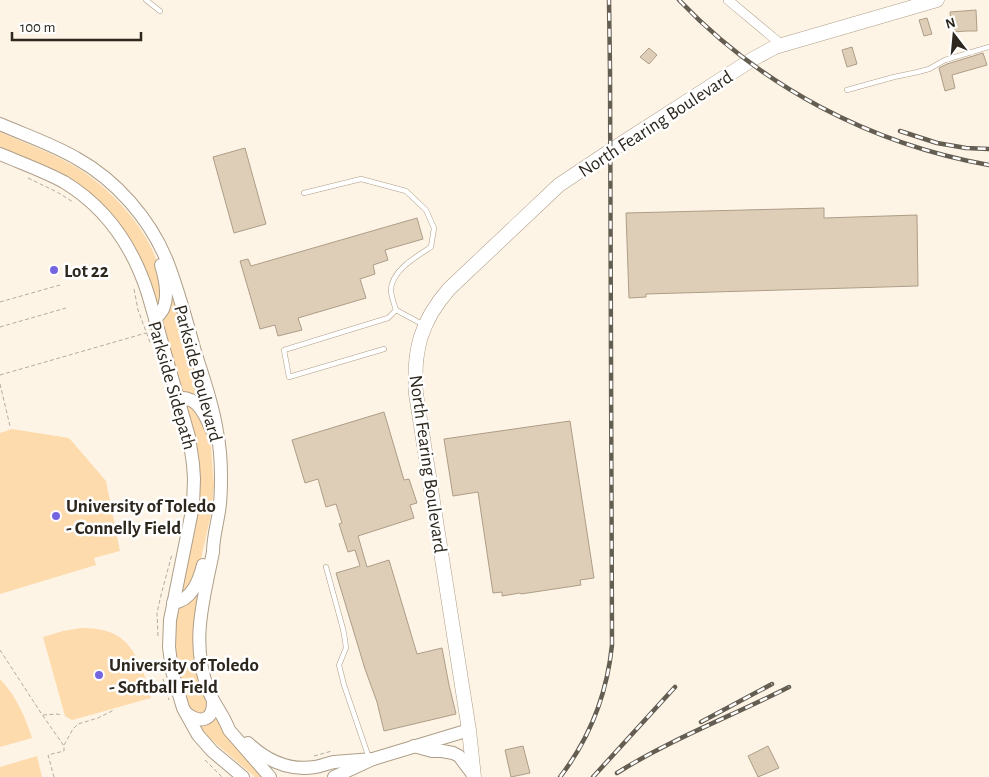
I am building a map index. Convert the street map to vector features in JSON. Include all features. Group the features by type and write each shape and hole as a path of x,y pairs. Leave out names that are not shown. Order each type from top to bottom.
{"main road":[{"name":"North Fearing Boulevard","path":"474,777 469,730 416,394 416,358 419,342 431,312 449,289 559,185 753,59 768,50 782,45 937,0"}],"street":[{"path":"728,0 782,45"},
{"name":"Parkside Boulevard","path":"0,124 76,158 96,171 121,193 138,213 161,248 175,283 218,432 221,495 213,541 213,552 201,614 199,639 203,673 207,689 229,730 270,777"},
{"path":"0,128 17,131"},
{"name":"Parkside Boulevard","path":"0,154 62,182 87,199 106,216 116,229 133,255 144,281 178,398 193,464 194,487 190,520 172,603 169,635 174,683 180,700 198,735 218,756 243,777"},
{"path":"149,228 162,267 166,289 163,309 155,319"},
{"path":"178,398 187,398 202,410 219,450"},
{"path":"172,603 184,599 192,591 199,580 206,551 213,541"},
{"path":"186,713 198,720 208,717 212,711 213,702"},
{"path":"226,723 233,727 248,744 261,754 281,765 299,768 371,759"},
{"path":"334,777 371,759 469,730"},
{"path":"414,746 432,752 442,751 459,756 474,777"}],"lane":[{"path":"146,0 160,11"},
{"path":"847,90 918,72 945,60 989,47"},
{"path":"304,193 361,179 406,191 426,210 434,228 431,247 407,263 392,282 391,292 396,310 425,326"},
{"path":"384,349 289,377 284,350 388,318 396,310"},
{"path":"326,567 345,640 346,648 339,665 344,685 371,759"}],"path":[{"path":"28,178 57,192 77,205"},
{"path":"0,302 60,285"},
{"name":"Parkside Sidepath","path":"134,287 138,310 151,347"},
{"path":"0,327 66,308"},
{"path":"0,375 146,332"},
{"path":"0,384 10,426"},
{"path":"158,639 157,613 172,553"},
{"path":"0,650 64,746"},
{"path":"161,674 169,700"},
{"path":"54,777 48,755 64,751 64,746 78,724 98,718 114,710"},
{"path":"42,715 62,715"},
{"path":"205,760 222,777"}],"shaded area":[{"path":"0,132 51,154 79,169 106,190 132,217 143,232 158,264 162,295 158,306 145,268 121,226 0,148"},
{"path":"170,294 173,294 205,403 203,405 182,392 162,320"},
{"path":"186,403 204,420 211,447 214,486 211,514 197,577 181,595 196,516"},
{"name":"University of Toledo - Connelly Field","path":"12,429 69,438 106,481 120,551 94,558 96,565 0,594 0,433"},
{"path":"199,591 193,639 209,707 201,716 190,711 180,681 174,646 177,609"},
{"name":"University of Toledo - Softball Field","path":"81,628 108,632 120,637 127,644 143,670 151,698 72,720 65,716 43,637"},
{"path":"0,679 11,692 32,738 0,747"},
{"path":"216,717 265,777 255,777 208,737 200,727 200,724"},
{"path":"37,756 42,777 0,777 0,767"}],"building":[{"path":"976,10 977,31 952,32 950,12"},
{"path":"927,18 932,34 924,36 919,20"},
{"path":"852,47 857,64 847,67 842,50"},
{"path":"649,48 657,55 649,64 640,57"},
{"path":"983,53 987,65 952,75 955,88 945,91 939,68"},
{"path":"245,148 266,224 234,233 213,157"},
{"path":"824,208 824,218 917,215 918,286 646,294 646,297 629,298 626,213"},
{"path":"417,218 423,239 385,250 388,260 373,265 375,274 360,279 366,298 298,318 302,330 278,336 275,325 260,329 240,261 248,259 251,266"},
{"path":"384,412 404,480 409,479 417,503 410,505 414,518 358,536 367,567 389,560 417,654 442,648 456,714 384,731 377,702 336,573 360,566 355,550 348,552 339,524 342,523 336,504 326,507 318,479 305,483 292,440"},
{"path":"570,421 594,578 580,580 581,585 521,594 502,596 502,592 493,593 478,492 453,496 444,439"},
{"path":"523,746 530,773 511,777 505,750"},
{"path":"768,746 779,768 758,777 748,756"}],"railway":[{"path":"560,777 580,747 595,715 606,681 612,645 609,0"},
{"path":"679,0 711,31 746,60 782,85 821,107 861,127 902,143 989,165"},
{"path":"900,131 937,143 966,148 989,149"},
{"path":"701,722 772,684"},
{"path":"593,777 675,687"},
{"path":"617,773 680,738 789,687"}],"place":[{"name":"Lot 22","path":"54,270"},
{"name":"University of Toledo - Connelly Field","path":"56,516"},
{"name":"University of Toledo - Softball Field","path":"99,675"}]}
